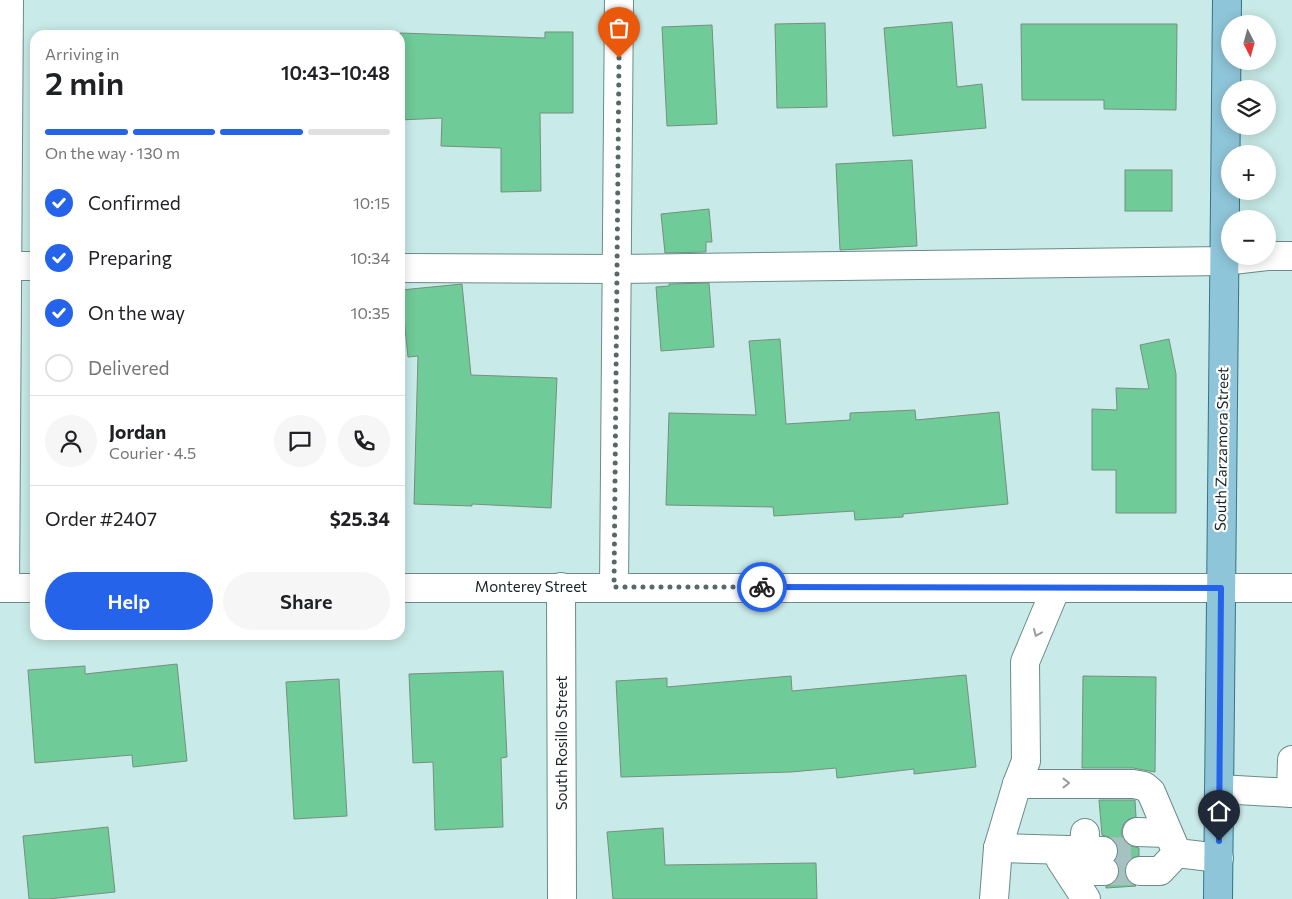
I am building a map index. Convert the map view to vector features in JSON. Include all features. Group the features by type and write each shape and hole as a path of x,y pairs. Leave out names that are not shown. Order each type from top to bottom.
{"main road":[{"name":"South Zarzamora Street","path":"1224,210 1226,0"},
{"name":"South Zarzamora Street","path":"1218,899 1224,265"}],"street":[{"path":"8,0 3,266 2,588 30,588"},
{"path":"614,587 619,0"},
{"path":"1276,256 1292,256"},
{"path":"405,268 618,269 1221,261"},
{"path":"3,266 30,266"},
{"name":"South Rosillo Street","path":"561,587 562,899"},
{"name":"Monterey Street","path":"405,588 1292,588"},
{"path":"994,899 998,848 1017,784 1026,761 1025,662 1056,588"},
{"path":"1219,789 1292,793 1292,760"},
{"path":"1017,784 1111,783 1144,786 1151,792 1172,843 1160,871 1139,851 1172,843 1219,858"},
{"path":"998,848 1098,851"},
{"path":"1053,850 1086,899"}],"building":[{"path":"952,22 957,87 982,84 986,128 893,136 884,28"},
{"path":"825,23 827,107 777,108 775,24"},
{"path":"1021,24 1177,24 1176,110 1104,109 1104,100 1022,100"},
{"path":"712,25 717,124 667,126 662,27"},
{"path":"545,32 573,32 573,113 540,113 541,191 501,192 501,148 441,146 442,118 405,120 405,33 545,38"},
{"path":"912,160 917,246 840,250 836,164"},
{"path":"1125,170 1172,170 1172,211 1125,211"},
{"path":"709,209 712,242 706,242 706,252 665,253 661,214"},
{"path":"709,283 714,347 661,351 656,287 669,286 669,284"},
{"path":"462,284 471,375 557,378 551,508 472,504 472,506 414,504 418,356 408,357 405,328 405,290"},
{"path":"780,339 786,424 850,420 850,413 915,410 916,420 999,412 1008,504 903,514 903,517 855,520 854,511 774,516 773,507 666,505 669,413 756,415 749,341"},
{"path":"1169,339 1176,374 1176,513 1116,513 1116,470 1092,470 1092,409 1117,410 1116,388 1149,389 1140,345"},
{"path":"177,664 187,761 133,767 132,755 35,763 28,670 85,666 85,674"},
{"path":"503,671 507,757 501,758 503,827 435,830 433,762 413,763 409,674"},
{"path":"966,675 976,767 914,774 914,769 837,778 836,768 791,772 621,777 616,681 667,678 667,687 791,676 792,691"},
{"path":"1083,676 1156,677 1155,772 1133,768 1082,768"},
{"path":"339,679 347,816 294,819 286,682"},
{"path":"1099,800 1135,800 1136,817 1124,823 1121,832 1123,839 1128,845 1139,848 1139,856 1132,858 1127,863 1124,871 1127,879 1136,886 1106,888 1106,886 1112,884 1118,878 1120,871 1115,861 1119,851 1112,838 1102,835"},
{"path":"108,827 115,892 48,899 29,899 23,836"},
{"path":"663,828 665,865 816,863 817,899 613,899 607,832"}],"tunnel":[{"path":"1103,851 1139,852"},
{"path":"1104,871 1140,871"}],"way so far":[{"path":"619,58 614,587 762,587"}],"route":[{"path":"762,587 1221,588 1219,841"}]}
